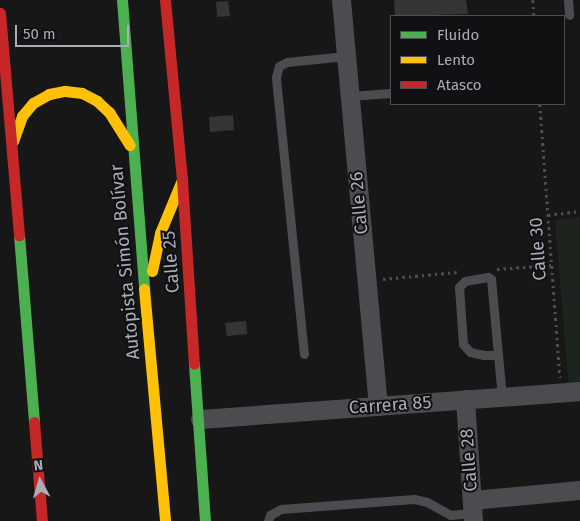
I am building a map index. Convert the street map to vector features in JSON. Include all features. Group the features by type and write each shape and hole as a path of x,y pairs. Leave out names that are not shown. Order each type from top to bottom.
{"main road":[{"name":"Autopista Simón Bolívar","path":"122,0 132,148 165,521"},
{"name":"Calle 25","path":"165,0 182,180 200,419 205,521"},
{"path":"167,25 180,4"},
{"path":"0,13 42,521"},
{"path":"12,141 22,116 34,103 56,92 74,91 89,96 109,112 132,148"},
{"path":"148,317 152,263 160,233 182,180"}],"street":[{"name":"Calle 26","path":"341,0 378,406"},
{"name":"Carrera 85","path":"200,419 571,392"},
{"name":"Calle 28","path":"465,399 473,511"},
{"path":"473,511 580,490"}],"lane":[{"path":"568,0 569,15"},
{"path":"304,354 276,77 279,66 287,62 346,56"},
{"path":"350,96 390,93"},
{"path":"498,354 484,356 470,352 463,344 459,287 466,280 488,277 491,279 498,354 502,397"},
{"path":"268,521 270,515 281,509 414,499 428,502 450,515 473,511"}],"path":[{"path":"533,0 534,15"},
{"name":"Calle 30","path":"540,105 548,215 571,392"},
{"path":"548,215 580,211"}],"shaded area":[{"path":"580,217 580,388 569,389 555,220"}],"building":[{"path":"394,0 466,0 468,14 432,15 395,15"},
{"path":"228,1 230,16 217,17 216,2"},
{"path":"233,115 234,130 210,132 209,117"},
{"path":"246,321 247,334 227,336 225,323"}],"traffic: fast":[{"path":"122,0 144,289"},
{"path":"19,235 34,422"},
{"path":"194,364 205,521"}],"traffic: slow":[{"path":"13,141 22,116 33,103 49,94 65,91 82,93 97,101 109,112 130,145"},
{"path":"152,271 160,233 182,180"},
{"path":"144,289 165,521"}],"traffic: jam":[{"path":"165,0 182,180 194,364"},
{"path":"0,13 19,235"},
{"path":"34,422 42,521"}]}
